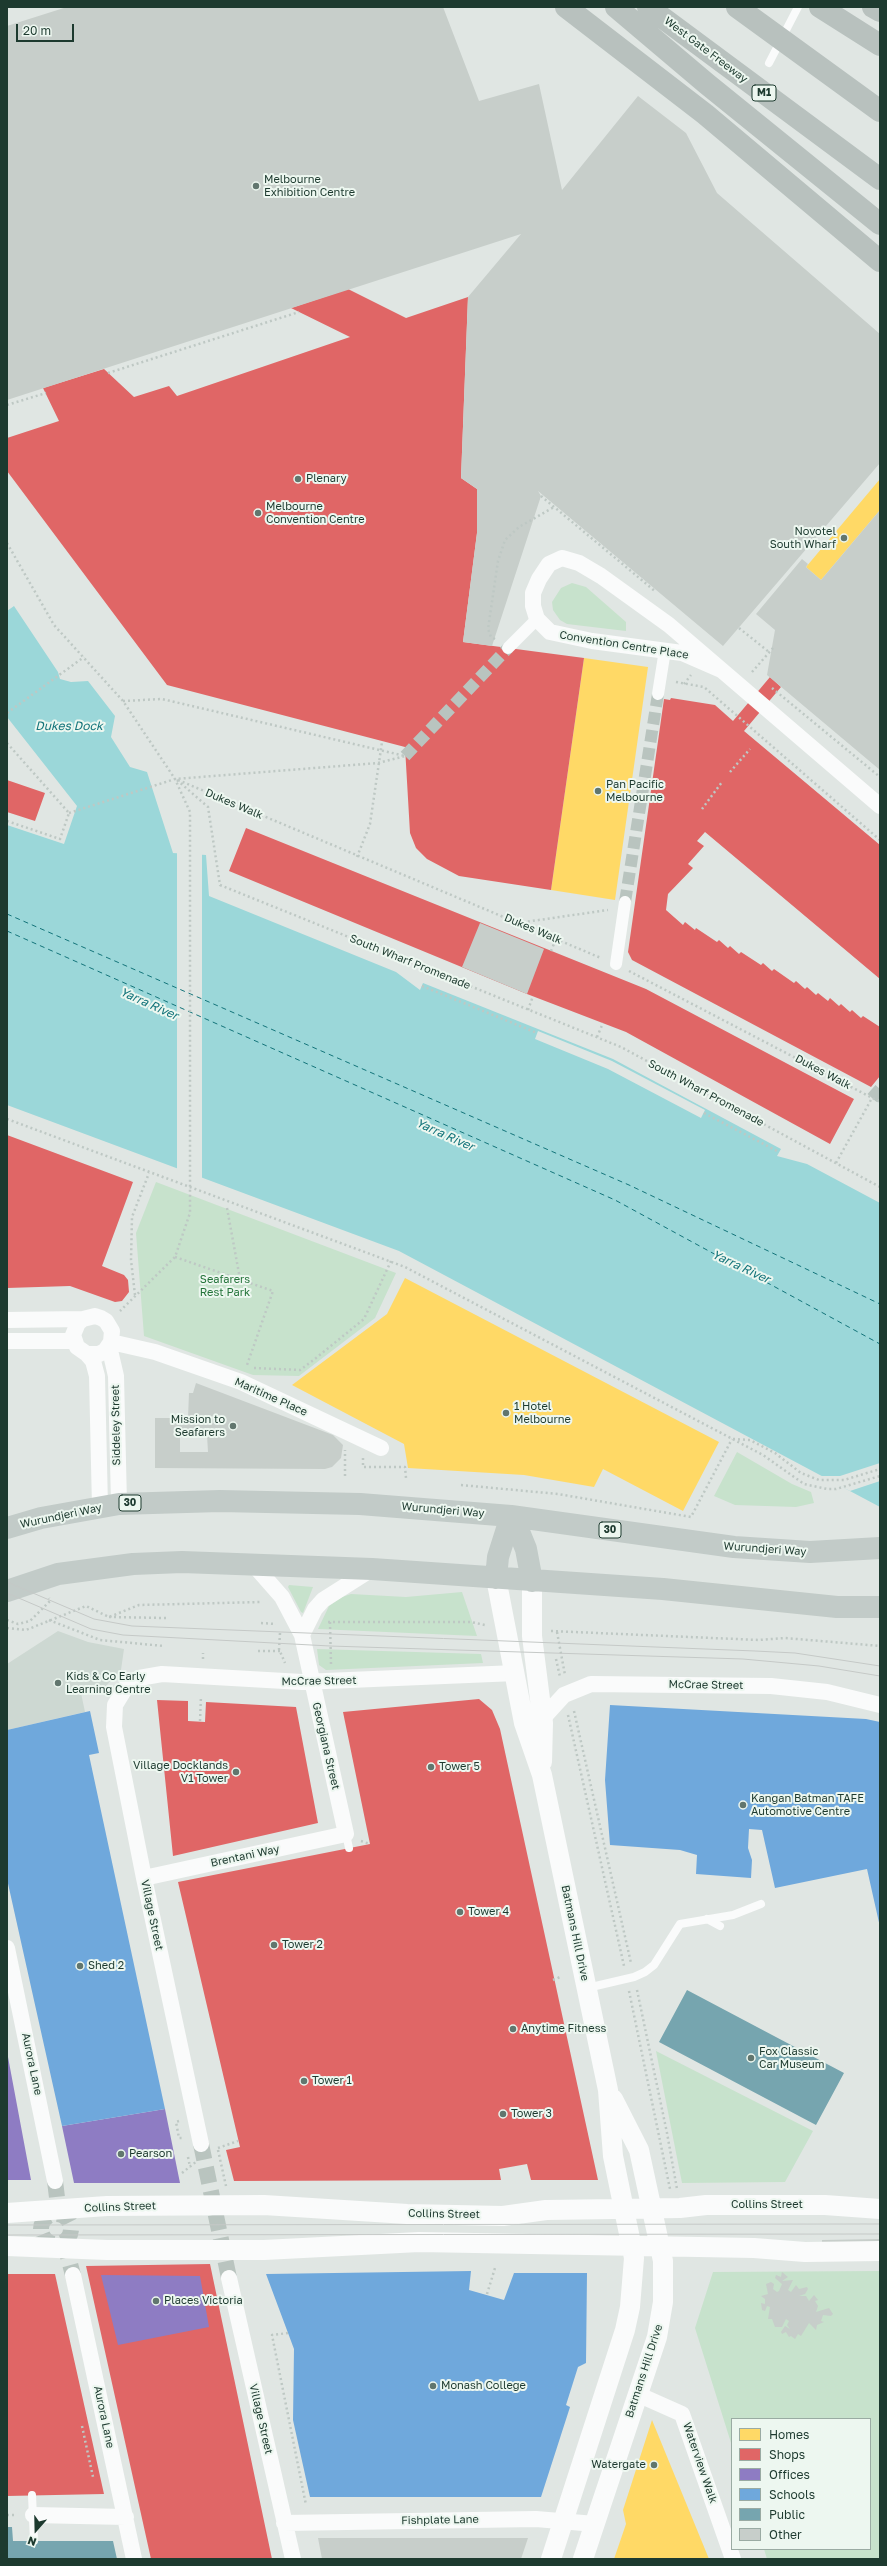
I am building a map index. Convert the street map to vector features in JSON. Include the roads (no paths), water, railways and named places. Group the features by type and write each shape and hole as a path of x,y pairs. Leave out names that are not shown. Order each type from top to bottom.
{"highway":[{"path":"566,7 705,114 880,260"},
{"path":"616,7 707,84 880,224"},
{"name":"West Gate Freeway","path":"648,7 880,179"},
{"path":"737,7 880,111"},
{"path":"820,7 880,45"},
{"path":"873,7 880,11"},
{"name":"Wurundjeri Way","path":"7,1528 41,1518 110,1505 220,1501 360,1504 512,1517 734,1547 810,1552 880,1548"},
{"path":"496,1578 498,1557 512,1517"},
{"path":"512,1517 526,1549 532,1581"},
{"path":"9,1588 45,1578 97,1568 145,1563 253,1564 372,1569 663,1589 837,1607 880,1607"}],"street":[{"name":"Convention Centre Place","path":"721,670 694,656 665,650 626,646 557,635 545,629 537,619 533,606 533,593 543,570 555,560 570,559 601,576 646,607 721,670 880,806"},
{"path":"508,648 537,619"},
{"path":"658,694 665,650"},
{"path":"616,964 625,904"},
{"path":"7,1320 83,1319 95,1316 106,1322 112,1331 110,1344 99,1354 87,1354 81,1351 74,1341 75,1329 83,1319"},
{"path":"7,1341 74,1341"},
{"name":"Siddeley Street","path":"110,1344 116,1376 116,1426 110,1505"},
{"name":"Maritime Place","path":"110,1344 155,1352 241,1382 381,1448"},
{"name":"Siddeley Street","path":"87,1354 93,1361 97,1376 97,1426 110,1505"},
{"path":"97,1426 116,1426"},
{"name":"Georgiana Street","path":"253,1564 282,1597 302,1634 348,1841"},
{"path":"302,1634 315,1609 323,1600 372,1569"},
{"name":"Batmans Hill Drive","path":"496,1578 504,1626 516,1673 524,1723 542,1775 608,2090 613,2156 632,2245 634,2273 625,2330 551,2559"},
{"name":"Batmans Hill Drive","path":"532,1581 541,1630 543,1718 542,1775"},
{"name":"McCrae Street","path":"126,1687 139,1678 162,1674 202,1678 312,1682 516,1673"},
{"name":"McCrae Street","path":"543,1718 567,1693 583,1686 596,1684 771,1686 826,1692 880,1705"},
{"name":"Village Street","path":"126,1687 115,1705 114,1727 144,1878 201,2144"},
{"name":"Brentani Way","path":"144,1878 348,1841"},
{"name":"Aurora Lane","path":"7,1948 55,2181"},
{"name":"Batmans Hill Drive","path":"583,2559 657,2337 662,2312 664,2282 660,2246 638,2150 608,2090"},
{"name":"Collins Street","path":"7,2214 107,2206 248,2205 399,2213 503,2216 546,2210 651,2209 714,2204 825,2205 880,2209"},
{"path":"7,2246 107,2250 264,2250 399,2243 632,2245 754,2248 805,2252 880,2251"},
{"name":"Aurora Lane","path":"73,2275 134,2559"},
{"name":"Village Street","path":"229,2278 293,2559"},
{"name":"Waterview Walk","path":"637,2394 682,2414 733,2559"},
{"path":"33,2515 126,2517"},
{"name":"Fishplate Lane","path":"284,2523 536,2519 564,2520 595,2524"}],"lane":[{"path":"769,62 798,7"},
{"path":"587,1988 630,1978 654,1965 680,1924 733,1915 760,1904"},
{"path":"707,1920 720,1926"},
{"path":"32,2495 34,2541"}],"water":[{"path":"14,606 58,672 60,679 71,682 88,681 115,716 111,737 130,767 147,772 173,853 206,855 209,896 396,972 420,990 423,983 613,1059 781,1149 777,1156 807,1164 880,1203 880,1507 399,1251 7,1105 7,825 64,844 77,806 7,717 7,611"}],"tunnel":[{"path":"405,756 508,648"},
{"path":"625,902 658,694"},
{"path":"872,1098 880,1089"},
{"path":"201,2144 229,2278"},
{"path":"55,2181 59,2214"},
{"path":"56,2214 67,2218 71,2229 67,2240 56,2244 45,2240 41,2229 45,2218 56,2214"},
{"path":"64,2242 73,2275"}],"tram line":[{"path":"7,1582 94,1619 132,1626 795,1653 880,1666"},
{"path":"7,1593 91,1629 123,1635 330,1646 743,1659 819,1666 880,1676"},
{"path":"7,2225 880,2224"},
{"path":"7,2235 880,2234"}],"place":[{"name":"Melbourne Exhibition Centre","path":"256,186"},
{"name":"Plenary","path":"298,479"},
{"name":"Melbourne Convention Centre","path":"258,513"},
{"name":"Novotel South Wharf","path":"844,538"},
{"name":"Pan Pacific Melbourne","path":"598,791"},
{"name":"1 Hotel Melbourne","path":"506,1413"},
{"name":"Mission to Seafarers","path":"233,1426"},
{"name":"Kids & Co Early Learning Centre","path":"58,1683"},
{"name":"Tower 5","path":"431,1767"},
{"name":"Village Docklands V1 Tower","path":"236,1772"},
{"name":"Kangan Batman TAFE Automotive Centre","path":"743,1805"},
{"name":"Tower 4","path":"460,1912"},
{"name":"Tower 2","path":"274,1945"},
{"name":"Shed 2","path":"80,1966"},
{"name":"Anytime Fitness","path":"513,2029"},
{"name":"Fox Classic Car Museum","path":"751,2058"},
{"name":"Tower 1","path":"304,2081"},
{"name":"Tower 3","path":"503,2114"},
{"name":"Pearson","path":"121,2154"},
{"name":"Places Victoria","path":"156,2301"},
{"name":"Monash College","path":"433,2386"},
{"name":"Watergate","path":"654,2465"}],"water label":[{"name":"Dukes Dock","path":"69,726"},
{"name":"Yarra River","path":"149,1004"},
{"name":"Yarra River","path":"445,1135"},
{"name":"Yarra River","path":"741,1267"}],"park label":[{"name":"Seafarers Rest Park","path":"225,1286"}]}
